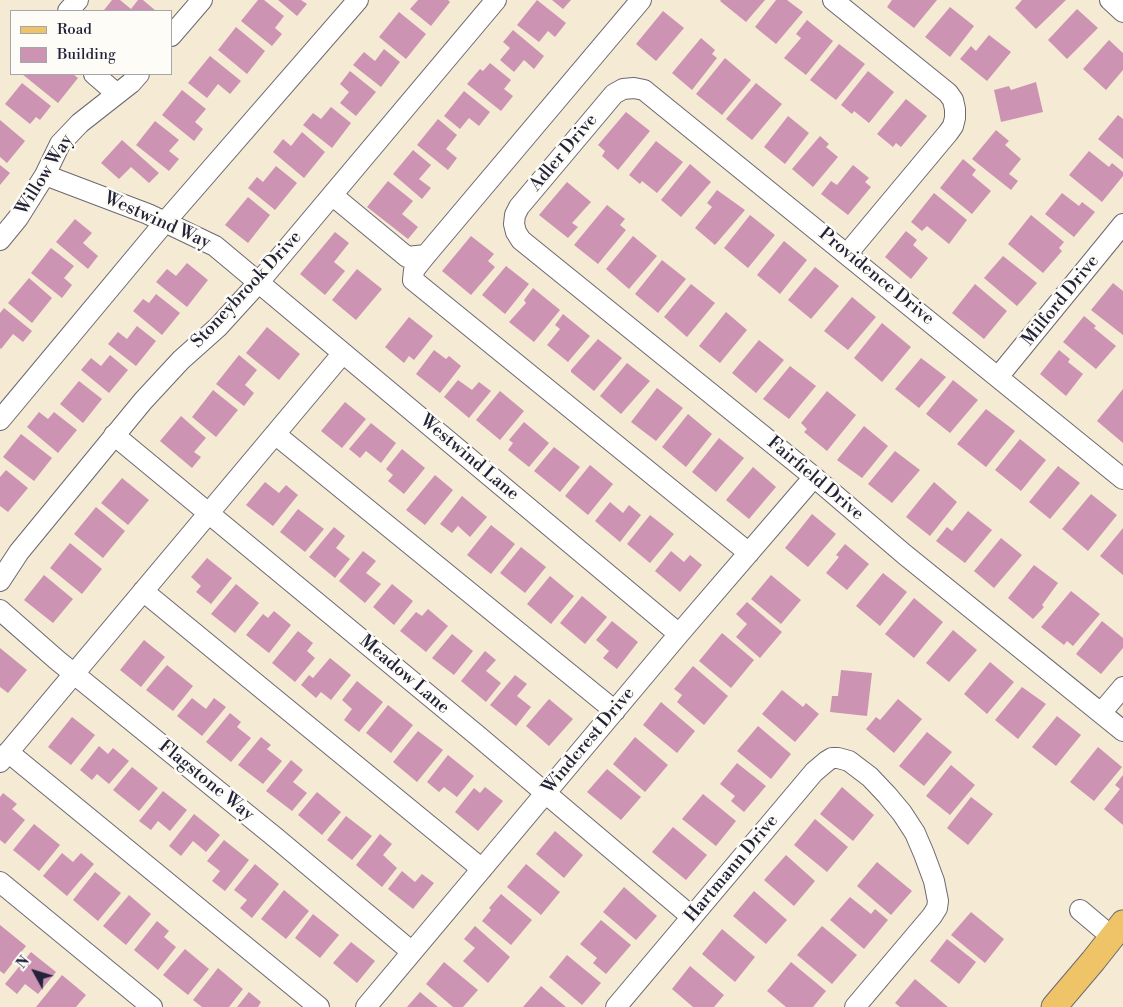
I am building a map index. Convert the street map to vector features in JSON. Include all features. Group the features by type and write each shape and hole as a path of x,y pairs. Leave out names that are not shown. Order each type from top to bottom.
{"main road":[{"path":"1054,1007 1117,930"}],"street":[{"path":"69,10 78,0"},
{"path":"172,35 202,0"},
{"path":"0,420 165,222 358,0"},
{"name":"Stoneybrook Drive","path":"0,581 19,552 114,435 181,360 218,327 259,282 496,0"},
{"path":"641,0 426,255 414,270 413,280 749,553"},
{"path":"834,0 948,93 953,100 955,109 953,126 948,133 847,254"},
{"path":"1110,0 1123,12"},
{"path":"95,75 117,94"},
{"name":"Willow Way","path":"0,240 18,218 46,175 60,144 80,123 131,83 138,75"},
{"name":"Providence Drive","path":"623,89 634,88 644,90 1123,479"},
{"name":"Adler Drive","path":"514,224 515,215 520,207 614,94 623,89"},
{"name":"Westwind Way","path":"46,175 148,214 215,246 259,282"},
{"path":"332,195 407,257 426,255"},
{"name":"Fairfield Drive","path":"514,224 521,240 814,477 904,554 1123,731"},
{"name":"Milford Drive","path":"998,377 1123,224"},
{"name":"Westwind Lane","path":"259,282 679,634"},
{"path":"319,1007 4,757 343,353"},
{"path":"275,434 615,710"},
{"name":"Meadow Lane","path":"114,435 478,736 692,917"},
{"name":"Windcrest Drive","path":"366,1007 679,634 814,477"},
{"path":"143,591 482,869"},
{"name":"Flagstone Way","path":"0,610 412,952"},
{"path":"1102,713 1123,687"},
{"name":"Hartmann Drive","path":"616,1007 821,765 832,758 842,758 849,761 870,778 902,813 914,833 927,863 934,881 938,900 937,908 932,916 855,1007"},
{"path":"0,882 152,1007"},
{"path":"1080,910 1117,930"}],"building":[{"path":"112,0 120,0 131,9 138,0 143,0 155,10 104,10"},
{"path":"258,0 264,0 284,16 275,28 282,34 272,46 241,21"},
{"path":"278,0 301,0 307,4 297,16"},
{"path":"418,0 448,0 450,2 431,26 410,9"},
{"path":"537,0 566,23 555,37 548,31 539,42 517,25"},
{"path":"552,0 571,0 563,9"},
{"path":"721,0 765,0 746,22"},
{"path":"776,0 787,0 803,12 776,44 755,27"},
{"path":"892,0 937,0 914,28 887,7"},
{"path":"1022,0 1066,0 1036,29 1015,8"},
{"path":"950,7 974,26 950,57 925,37"},
{"path":"1077,9 1098,28 1067,59 1048,40"},
{"path":"663,11 684,28 656,61 636,44"},
{"path":"399,12 426,34 406,59 379,37"},
{"path":"807,20 833,41 806,75 784,58 801,38 796,34"},
{"path":"236,27 265,51 247,74 218,50"},
{"path":"513,30 544,56 534,69 524,60 514,72 500,60 510,48 503,42"},
{"path":"989,35 1011,52 987,81 960,59 971,46 976,51"},
{"path":"701,38 715,50 712,54 717,58 692,90 672,73"},
{"path":"1109,40 1123,53 1123,70 1106,90 1083,69"},
{"path":"839,44 865,64 836,100 810,80"},
{"path":"384,49 400,62 381,87 353,65 364,52 375,61"},
{"path":"210,56 241,81 230,94 218,84 207,98 188,83"},
{"path":"725,58 751,80 722,115 696,94"},
{"path":"490,63 511,80 504,89 513,96 501,111 467,84 480,69 483,71"},
{"path":"350,71 376,92 356,116 340,103 349,92 340,84"},
{"path":"868,71 894,92 869,123 854,111 852,114 841,105"},
{"path":"23,75 74,75 78,78 58,103"},
{"path":"1036,82 1043,112 1001,122 994,90 1009,86 1011,90"},
{"path":"22,83 51,106 40,120 36,117 30,124 5,104"},
{"path":"756,83 782,104 752,140 726,119"},
{"path":"182,90 206,109 195,122 203,129 194,141 162,115"},
{"path":"464,91 490,112 479,126 469,118 460,129 444,116"},
{"path":"906,99 927,116 901,147 896,143 893,147 877,134"},
{"path":"331,107 351,123 332,148 303,125 313,113 321,119"},
{"path":"626,112 650,131 618,170 602,156 605,151 598,145"},
{"path":"1118,115 1123,119 1123,159 1098,139"},
{"path":"788,116 809,133 785,164 764,147"},
{"path":"438,119 457,135 446,149 457,158 448,170 417,145"},
{"path":"0,120 25,141 7,163 0,157"},
{"path":"155,121 179,140 169,151 179,159 169,171 136,145"},
{"path":"996,130 1009,141 1005,145 1021,159 1009,174 1018,181 1011,190 972,159"},
{"path":"302,132 325,152 304,178 273,152 283,139 291,146"},
{"path":"820,136 829,144 826,147 838,157 813,187 792,169"},
{"path":"122,140 159,173 149,183 131,167 119,179 101,163"},
{"path":"656,141 683,162 657,193 642,181 640,184 629,175"},
{"path":"413,150 431,165 419,179 431,188 422,199 393,174"},
{"path":"1089,151 1109,167 1112,163 1123,172 1123,176 1102,202 1069,175"},
{"path":"963,159 976,170 972,175 991,191 972,214 940,188"},
{"path":"690,164 711,182 681,217 661,200"},
{"path":"0,165 10,173 0,185"},
{"path":"853,165 869,178 865,182 871,187 848,215 821,194 831,181 837,185"},
{"path":"276,166 297,183 275,210 248,188 257,177 263,182"},
{"path":"388,181 413,201 402,214 418,227 408,239 367,207"},
{"path":"567,182 591,202 572,223 578,227 568,238 539,215"},
{"path":"717,190 745,210 715,245 695,228 712,207 707,203"},
{"path":"934,193 967,220 949,244 927,226 922,231 911,222"},
{"path":"1062,193 1079,206 1082,202 1095,212 1074,237 1045,214"},
{"path":"248,197 270,215 248,243 225,225"},
{"path":"607,205 625,219 620,225 626,230 598,264 574,245"},
{"path":"750,215 775,235 748,268 724,248"},
{"path":"1031,215 1064,242 1059,248 1062,251 1043,273 1008,244"},
{"path":"75,219 92,233 83,243 98,256 88,269 56,242"},
{"path":"906,231 917,240 913,245 928,258 911,279 885,257"},
{"path":"335,232 349,243 334,262 345,271 325,295 300,274"},
{"path":"471,236 494,254 488,261 495,267 471,295 442,271"},
{"path":"633,236 657,256 629,289 606,269"},
{"path":"784,241 807,260 780,294 757,275"},
{"path":"51,248 74,266 64,278 72,285 62,298 31,273"},
{"path":"1003,256 1037,283 1017,306 984,278"},
{"path":"662,260 686,279 658,313 635,294"},
{"path":"187,263 208,280 187,307 156,282 167,269 176,276"},
{"path":"506,266 529,284 505,314 482,295"},
{"path":"815,267 839,286 811,319 788,300"},
{"path":"357,269 382,289 356,320 332,300"},
{"path":"29,278 52,298 32,323 8,303"},
{"path":"1113,283 1123,291 1123,335 1091,310"},
{"path":"691,284 715,303 687,337 664,317"},
{"path":"975,284 1007,311 984,339 952,313"},
{"path":"533,288 560,310 534,342 509,322 526,303 524,300"},
{"path":"156,294 180,313 162,335 133,311 143,299 149,303"},
{"path":"852,297 876,317 848,350 824,331"},
{"path":"4,308 32,331 23,342 13,334 1,349 0,313"},
{"path":"726,312 747,330 720,363 699,346"},
{"path":"563,314 590,336 568,362 547,345 560,329 555,325"},
{"path":"1084,316 1096,326 1094,328 1116,346 1096,369 1063,342"},
{"path":"409,317 433,336 414,360 409,356 404,363 385,347"},
{"path":"882,323 911,347 882,382 854,358"},
{"path":"137,326 156,341 136,366 108,344 118,332 127,339"},
{"path":"267,327 300,354 279,380 246,353"},
{"path":"598,339 622,358 594,391 571,370"},
{"path":"759,340 784,360 756,393 732,373"},
{"path":"434,350 446,359 449,356 461,366 440,393 416,374"},
{"path":"1059,350 1070,359 1068,362 1083,374 1066,396 1040,374"},
{"path":"110,355 128,370 109,393 81,370 91,358 101,366"},
{"path":"239,355 257,370 245,385 254,393 244,406 216,384"},
{"path":"921,358 946,377 919,408 895,389"},
{"path":"627,363 650,381 621,414 600,396"},
{"path":"790,366 816,386 789,419 763,399"},
{"path":"458,380 472,390 479,382 491,391 469,418 444,397"},
{"path":"953,380 978,400 950,433 926,414"},
{"path":"79,381 102,399 83,423 60,404"},
{"path":"657,388 683,408 656,441 631,422"},
{"path":"1123,389 1123,443 1097,421"},
{"path":"213,390 238,410 216,437 192,417"},
{"path":"500,391 524,411 500,440 476,420"},
{"path":"827,391 856,415 827,451 804,432 807,429 801,423"},
{"path":"345,402 366,419 342,448 321,431"},
{"path":"986,409 1015,431 986,467 957,444"},
{"path":"39,412 48,419 54,412 77,430 58,453 27,427"},
{"path":"688,414 712,434 686,467 662,447"},
{"path":"181,416 206,438 194,452 201,457 192,468 160,441"},
{"path":"524,422 549,443 529,467 508,450 513,443 509,440"},
{"path":"371,423 396,443 381,463 366,451 360,458 349,449"},
{"path":"864,426 888,446 862,478 837,460"},
{"path":"21,434 52,458 34,481 3,457"},
{"path":"719,438 744,458 716,492 692,472"},
{"path":"1020,439 1046,460 1021,491 995,470"},
{"path":"554,447 580,467 560,492 534,471"},
{"path":"402,449 425,468 404,494 388,481 393,475 386,469"},
{"path":"895,451 920,470 892,503 868,484"},
{"path":"590,465 613,484 588,515 565,496"},
{"path":"1058,466 1080,483 1050,519 1029,502"},
{"path":"753,467 776,487 749,519 726,500"},
{"path":"6,470 28,488 8,512 0,506 0,477"},
{"path":"435,475 453,490 425,525 406,510"},
{"path":"122,478 149,500 128,525 101,503"},
{"path":"265,482 279,493 286,485 298,495 273,526 246,505"},
{"path":"934,482 957,502 930,536 906,517"},
{"path":"1091,494 1117,515 1088,551 1062,529"},
{"path":"462,496 487,517 470,537 458,526 452,533 440,524"},
{"path":"610,502 623,513 629,505 641,515 620,542 595,521"},
{"path":"96,507 125,531 103,558 74,534"},
{"path":"298,509 324,529 305,552 280,532"},
{"path":"968,511 992,530 965,563 936,541 947,527 952,531"},
{"path":"812,514 836,534 808,567 785,548"},
{"path":"650,515 674,534 650,563 627,544"},
{"path":"491,525 515,544 491,574 467,555"},
{"path":"334,527 345,536 336,548 350,559 335,578 309,557"},
{"path":"1123,528 1123,575 1100,556"},
{"path":"1001,538 1022,555 994,588 974,571"},
{"path":"70,543 102,569 82,594 50,568"},
{"path":"845,544 869,564 847,590 826,573 839,557 836,555"},
{"path":"521,547 546,567 525,593 500,573"},
{"path":"363,551 376,561 366,573 381,584 365,603 339,581"},
{"path":"671,551 684,562 690,555 702,565 680,592 655,571"},
{"path":"207,558 232,578 211,604 196,592 201,586 191,577"},
{"path":"1034,565 1058,583 1042,605 1044,607 1033,619 1008,598"},
{"path":"883,573 907,592 880,626 856,606"},
{"path":"44,575 73,599 53,623 24,600"},
{"path":"771,575 801,600 781,624 751,599"},
{"path":"550,576 574,596 551,624 527,604"},
{"path":"236,584 259,603 235,633 211,614"},
{"path":"392,584 413,601 394,625 373,607"},
{"path":"1071,591 1100,614 1073,646 1067,641 1064,645 1041,627"},
{"path":"582,596 607,617 585,644 560,623"},
{"path":"914,598 943,622 914,658 885,634"},
{"path":"747,602 782,632 760,658 736,637 747,624 736,614"},
{"path":"428,609 448,626 426,652 400,631 416,612 422,616"},
{"path":"274,611 291,625 269,653 246,635 263,614 268,618"},
{"path":"612,621 638,642 617,669 603,658 609,651 596,640"},
{"path":"1102,621 1123,638 1123,648 1101,674 1076,654"},
{"path":"953,630 977,650 949,682 926,663"},
{"path":"298,631 313,643 307,651 315,658 295,682 272,663"},
{"path":"722,633 754,660 731,688 699,661"},
{"path":"452,634 473,651 454,675 432,658"},
{"path":"144,640 165,657 141,687 120,670"},
{"path":"0,648 27,670 8,693 0,687"},
{"path":"485,651 496,660 486,671 501,683 486,702 461,681"},
{"path":"330,658 351,675 331,700 321,692 316,698 301,685 309,675 313,678"},
{"path":"990,662 1014,682 987,714 964,694"},
{"path":"167,665 193,686 173,711 146,690"},
{"path":"693,666 728,696 704,725 677,702 682,695 674,689"},
{"path":"841,670 872,673 867,716 830,712 832,696 838,696"},
{"path":"515,675 527,684 517,696 531,707 516,726 490,705"},
{"path":"357,681 383,702 359,732 344,720 352,709 342,700"},
{"path":"1022,687 1046,704 1018,739 995,720"},
{"path":"782,690 803,707 806,703 819,714 795,742 762,714"},
{"path":"192,698 206,709 214,698 226,707 202,736 177,716"},
{"path":"549,699 573,719 549,746 526,726"},
{"path":"898,699 922,719 894,753 866,729 876,717 880,720"},
{"path":"661,702 695,731 677,753 643,725"},
{"path":"388,705 413,725 391,753 366,733"},
{"path":"230,713 241,722 237,727 251,738 231,762 206,742"},
{"path":"1057,716 1081,735 1056,766 1032,747"},
{"path":"72,717 95,735 71,765 48,747"},
{"path":"758,726 791,754 771,779 737,751"},
{"path":"418,731 443,750 417,782 393,762"},
{"path":"927,732 952,752 924,786 899,766"},
{"path":"261,737 271,745 267,749 282,761 263,784 238,765"},
{"path":"635,737 668,765 645,792 613,764"},
{"path":"99,746 108,754 113,748 129,761 109,784 97,774 92,780 80,770"},
{"path":"1098,747 1122,767 1094,801 1070,782"},
{"path":"448,755 474,776 457,797 444,787 439,792 427,782"},
{"path":"291,760 303,770 293,782 307,793 292,811 266,791"},
{"path":"737,763 766,786 744,812 731,801 735,796 720,784"},
{"path":"951,765 975,785 950,815 926,796"},
{"path":"132,767 158,788 139,811 113,790"},
{"path":"607,769 641,797 621,820 587,792"},
{"path":"1123,775 1123,825 1104,809 1120,789 1115,785"},
{"path":"485,787 503,801 478,831 455,812 474,788 480,793"},
{"path":"842,787 874,815 853,841 820,814"},
{"path":"163,791 187,810 170,831 158,821 151,830 139,821"},
{"path":"317,792 341,812 322,835 298,815"},
{"path":"3,793 17,804 12,809 25,820 5,844 0,840 0,797"},
{"path":"703,794 736,821 716,846 682,819"},
{"path":"971,797 993,814 968,845 947,828"},
{"path":"194,814 220,835 206,852 193,841 181,856 169,846"},
{"path":"346,816 372,836 352,860 327,840"},
{"path":"815,819 848,847 827,872 794,845"},
{"path":"34,824 60,845 39,871 13,850"},
{"path":"673,827 707,855 686,880 652,852"},
{"path":"555,831 583,855 564,878 536,854"},
{"path":"380,834 392,844 383,855 397,868 382,887 356,865"},
{"path":"224,840 249,860 225,891 212,881 220,871 207,861"},
{"path":"62,853 73,862 81,853 94,864 67,896 43,876"},
{"path":"786,855 815,881 794,906 764,880"},
{"path":"877,862 912,891 891,915 857,886"},
{"path":"255,864 279,884 252,918 240,908 247,900 234,890"},
{"path":"526,864 560,892 541,915 507,887"},
{"path":"402,871 415,882 422,874 434,883 413,909 388,889"},
{"path":"95,872 121,893 98,921 73,900"},
{"path":"624,887 657,916 636,940 603,912"},
{"path":"284,890 309,911 286,939 261,919"},
{"path":"754,891 787,920 766,944 733,916"},
{"path":"501,894 532,920 511,945 482,921 491,910 489,908"},
{"path":"129,895 151,914 126,945 103,926"},
{"path":"850,897 871,914 875,909 888,920 864,949 830,920"},
{"path":"971,912 1004,939 985,963 951,935"},
{"path":"313,914 339,935 320,958 295,938"},
{"path":"601,920 631,945 606,974 593,963 597,958 580,944"},
{"path":"157,921 169,931 164,937 176,947 158,970 134,950"},
{"path":"0,925 26,946 4,974 0,971"},
{"path":"475,926 510,957 488,983 463,961 475,948 464,939"},
{"path":"822,926 857,955 832,984 797,955"},
{"path":"722,929 755,957 735,982 702,954"},
{"path":"947,939 976,962 959,984 930,961"},
{"path":"351,942 375,961 357,983 333,963"},
{"path":"185,949 209,969 188,995 163,975"},
{"path":"31,952 56,972 38,994 25,984 17,994 5,984"},
{"path":"567,955 601,983 582,1005 549,977"},
{"path":"444,962 478,990 463,1007 453,1007 426,984"},
{"path":"791,962 826,991 813,1007 786,1007 767,991"},
{"path":"690,966 724,995 714,1007 693,1007 672,989"},
{"path":"218,968 243,989 229,1007 202,1007 193,1000"},
{"path":"62,975 86,995 76,1007 36,1007"},
{"path":"915,979 948,1007 900,1007 895,1003"},
{"path":"541,986 566,1007 523,1007"},
{"path":"249,992 261,1002 258,1007 237,1007"},
{"path":"420,992 438,1007 407,1007"}]}
